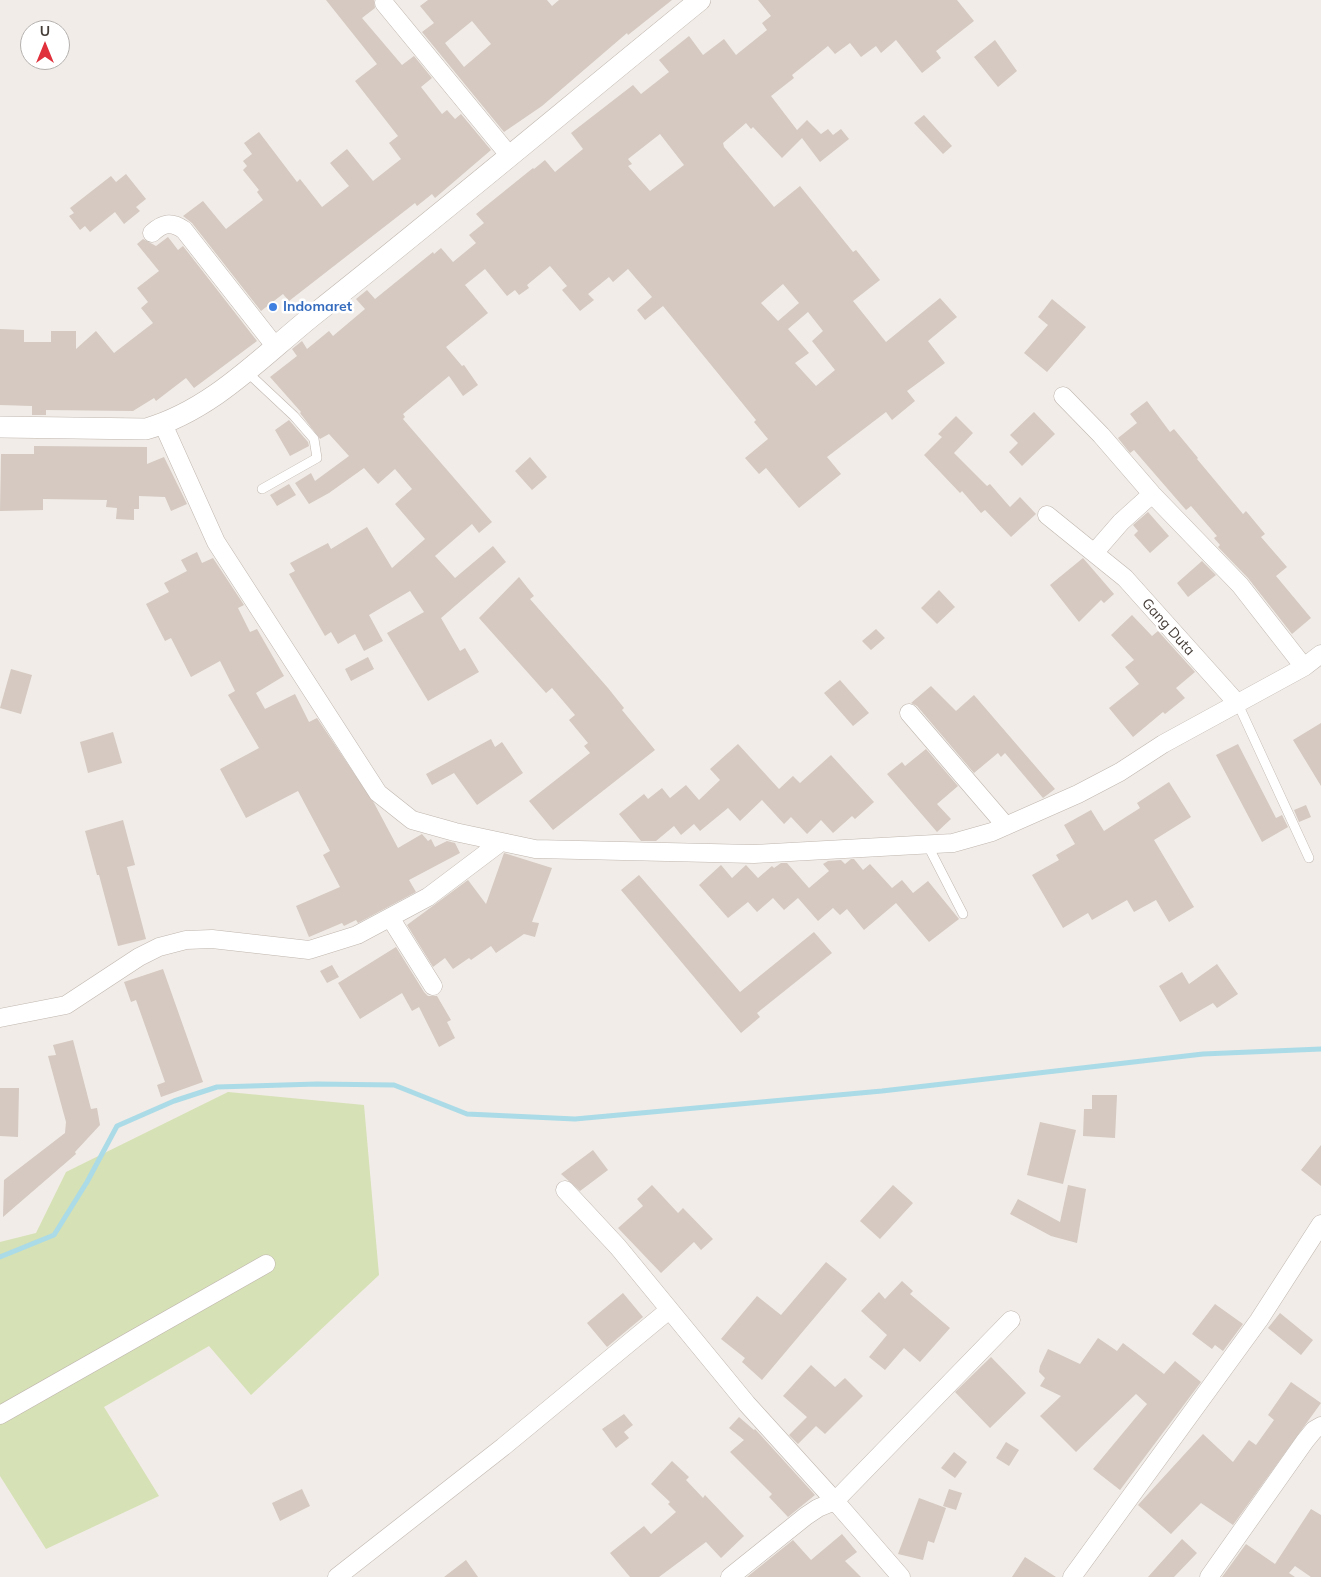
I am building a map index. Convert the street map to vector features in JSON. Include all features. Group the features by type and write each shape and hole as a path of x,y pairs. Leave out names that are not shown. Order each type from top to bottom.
{"street":[{"path":"0,427 146,429 163,424 208,400 247,372 275,346 395,251 509,155 700,0"},
{"path":"384,4 509,155"},
{"path":"152,233 161,225 169,224 175,224 184,230 275,346"},
{"path":"1063,396 1102,435 1152,494 1240,585 1304,667"},
{"path":"163,424 216,542 378,793 412,820 535,849 754,854 953,843 1006,826 1099,784 1163,744 1304,667 1321,654"},
{"path":"1094,553 1121,522 1152,494"},
{"name":"Gang Duta","path":"1047,515 1125,578 1238,704"},
{"path":"908,713 1006,826"},
{"path":"0,1018 66,1005 139,957 177,943 212,939 309,950 358,935 391,919 449,883 501,842"},
{"path":"391,919 433,986"},
{"path":"565,1190 618,1247 747,1404 901,1577"},
{"path":"1072,1577 1259,1320 1321,1224"},
{"path":"0,1415 266,1264"},
{"path":"337,1577 503,1447 669,1310"},
{"path":"730,1577 806,1516 818,1508 835,1501 1011,1320"},
{"path":"1209,1577 1310,1436 1321,1426"}],"lane":[{"path":"247,372 294,416 314,439 317,458 262,489"},
{"path":"1238,704 1309,858"},
{"path":"927,844 962,914"}],"green space":[{"path":"228,1092 364,1105 379,1275 251,1395 209,1346 104,1407 159,1496 46,1549 0,1476 0,1242 36,1233 66,1172"}],"building":[{"path":"326,0 374,0 375,8 362,18 402,65 414,56 432,78 421,87 442,114 447,110 455,119 461,114 491,150 435,198 432,194 417,206 415,203 289,301 283,294 261,311 192,223 183,216 203,201 226,229 263,200 257,192 259,190 243,170 247,166 243,161 252,154 244,143 259,132 297,182 300,179 322,207 349,186 330,163 347,149 373,181 401,159 389,143 398,136 355,81 377,64"},
{"path":"428,0 547,0 552,6 559,0 672,0 628,35 627,33 542,106 504,132 422,32 434,23 420,6","holes":["472,21 491,44 464,67 445,43"]},
{"path":"758,0 957,0 974,21 936,51 941,58 922,73 896,40 881,53 876,46 861,57 850,43 835,54 828,46 792,75 794,78 771,96 797,130 807,120 821,134 828,129 833,135 841,129 849,139 820,162 802,138 782,158 753,127 751,129 746,123 723,143 724,147 774,207 800,186 853,252 856,250 880,280 853,301 886,342 940,298 957,317 928,341 945,363 907,391 915,401 892,420 886,412 827,457 841,474 799,508 766,468 759,474 745,458 768,439 754,422 756,420 663,306 645,320 637,310 652,297 628,269 613,282 609,277 588,294 594,300 580,311 562,290 567,286 550,266 527,285 529,288 519,295 515,290 507,296 485,269 465,285 488,313 446,347 462,366 464,365 478,385 463,396 449,376 403,414 405,417 403,419 492,522 479,533 472,524 435,556 455,578 493,546 506,562 441,618 460,651 465,648 479,672 428,701 387,633 424,612 410,591 369,615 383,641 364,651 355,634 338,644 331,632 325,636 289,574 295,571 290,563 328,543 331,549 367,527 392,568 425,539 395,504 412,489 395,469 378,484 364,468 329,493 309,504 295,483 311,473 315,481 349,456 329,434 320,439 301,412 270,377 297,356 292,349 302,341 307,349 329,331 333,336 365,309 356,299 367,290 375,299 433,252 434,254 441,248 453,262 476,243 469,235 484,223 476,214 545,160 555,172 583,149 571,133 633,85 641,94 669,72 659,60 689,36 703,55 724,39 736,55 767,30 762,23 771,16","holes":["660,134 684,165 650,191 628,166 632,164 628,159","783,284 799,303 778,321 761,303","808,312 823,331 812,341 835,370 816,386 795,363 809,353 788,329"]},
{"path":"995,40 1017,71 998,87 974,57"},
{"path":"924,115 952,146 943,154 914,123"},
{"path":"126,174 146,199 136,207 140,211 124,224 115,212 90,232 85,226 80,230 69,216 74,213 70,208 111,176 116,182"},
{"path":"168,237 178,250 183,246 257,341 194,388 186,378 156,401 154,398 133,411 46,410 46,415 32,415 32,406 0,405 0,329 24,330 24,342 51,342 51,331 76,331 76,349 96,331 114,353 153,323 141,308 148,302 137,288 159,271 137,244 143,239 156,246"},
{"path":"1052,299 1086,327 1047,372 1024,353 1048,325 1038,317"},
{"path":"1147,401 1170,432 1174,429 1243,514 1246,511 1265,534 1261,537 1287,567 1276,576 1311,618 1292,634 1248,578 1218,547 1220,545 1214,538 1217,536 1191,506 1186,510 1134,450 1130,453 1118,438 1137,423 1130,414"},
{"path":"1034,412 1055,434 1022,466 1009,452 1018,443 1010,435"},
{"path":"956,416 973,433 954,453 987,486 990,484 1010,507 1020,497 1036,514 1011,537 985,510 981,513 962,491 960,493 924,455 942,437 938,434"},
{"path":"289,420 308,442 309,446 290,456 275,430"},
{"path":"34,446 147,447 147,464 164,457 187,504 171,511 165,497 139,496 139,509 134,509 134,520 116,519 117,508 106,507 107,500 43,499 43,510 0,511 1,454 34,454"},
{"path":"530,457 547,477 532,490 515,471"},
{"path":"289,484 296,495 277,506 270,495"},
{"path":"1148,512 1169,536 1150,553 1134,535 1138,531 1133,525"},
{"path":"197,552 202,563 213,558 244,605 238,608 250,632 257,629 284,676 256,693 265,709 295,694 309,722 317,718 374,803 398,848 422,834 428,841 431,839 435,847 447,841 455,843 460,853 409,880 416,892 358,923 356,920 344,926 342,923 309,937 296,906 340,887 323,855 330,851 298,791 246,818 220,769 259,748 228,695 235,691 220,661 191,677 171,638 165,641 146,604 169,592 164,583 187,571 181,560"},
{"path":"1083,558 1114,594 1104,603 1101,600 1079,622 1050,585"},
{"path":"1202,561 1216,575 1188,597 1177,583"},
{"path":"519,577 534,596 530,599 608,688 624,708 622,710 655,750 553,830 529,801 590,753 584,746 588,743 569,720 575,715 552,688 546,693 479,618"},
{"path":"939,590 955,607 937,624 921,608"},
{"path":"1132,615 1152,636 1158,631 1195,672 1176,688 1185,698 1165,714 1163,712 1133,737 1109,708 1139,684 1125,667 1134,660 1111,635"},
{"path":"876,629 885,638 871,650 862,641"},
{"path":"368,657 374,669 351,681 345,669"},
{"path":"11,669 32,675 21,714 0,708"},
{"path":"840,680 869,713 853,726 824,693"},
{"path":"931,686 956,711 974,695 1055,789 1043,798 1005,753 1001,757 998,753 974,773 917,706 911,703"},
{"path":"1321,723 1321,786 1293,740"},
{"path":"113,732 122,763 88,773 80,742"},
{"path":"491,739 495,747 502,742 523,773 477,805 454,773 432,785 426,774"},
{"path":"738,744 779,789 793,776 800,783 831,755 874,802 855,819 852,816 833,833 821,820 807,834 791,817 784,824 762,800 740,821 728,808 700,831 694,824 681,835 674,826 656,841 641,841 619,814 644,794 648,799 662,788 670,798 686,785 699,800 720,780 710,769"},
{"path":"1238,744 1276,818 1282,815 1288,827 1262,842 1216,755"},
{"path":"926,749 958,786 937,804 951,819 937,832 887,774 902,762 905,766"},
{"path":"1169,782 1191,817 1154,840 1194,907 1169,922 1156,900 1134,912 1127,900 1092,920 1088,913 1063,928 1032,875 1059,860 1056,855 1075,844 1064,825 1091,810 1104,831 1140,808 1137,803"},
{"path":"1306,805 1311,817 1299,822 1294,810"},
{"path":"123,820 135,865 127,867 146,939 118,946 85,831"},
{"path":"504,853 552,868 532,922 539,923 535,937 524,934 496,953 491,946 471,960 469,958 453,969 445,958 433,967 407,925 468,880 486,904"},
{"path":"854,859 863,870 870,864 892,888 902,880 913,893 928,881 959,919 929,942 896,903 864,930 847,909 840,915 833,908 818,921 798,898 784,910 773,898 757,912 748,902 728,918 699,885 721,865 732,878 746,865 758,878 772,866 774,868 781,863 787,863 809,888 829,871 823,864 828,861 841,860 845,864"},
{"path":"639,875 740,992 814,932 832,953 757,1013 760,1017 741,1033 621,890"},
{"path":"396,947 424,992 428,996 437,996 451,1020 447,1022 455,1038 439,1047 419,1007 412,1011 402,993 360,1019 338,983"},
{"path":"1217,964 1238,994 1217,1008 1213,1003 1180,1022 1159,986 1182,972 1189,984"},
{"path":"332,965 339,977 327,983 320,971"},
{"path":"163,969 203,1082 161,1097 157,1085 165,1082 136,1000 131,1002 124,982"},
{"path":"73,1040 91,1109 97,1108 100,1125 75,1152 76,1154 3,1217 4,1180 65,1133 66,1122 48,1056 56,1055 53,1045"},
{"path":"0,1088 19,1088 18,1137 0,1136"},
{"path":"1092,1095 1117,1095 1115,1138 1083,1136 1084,1109 1092,1109"},
{"path":"1040,1122 1076,1130 1063,1184 1027,1175"},
{"path":"1321,1145 1321,1186 1301,1170"},
{"path":"593,1150 608,1170 580,1191 561,1174"},
{"path":"652,1185 678,1213 683,1208 713,1239 701,1250 694,1242 661,1273 618,1228 643,1206 637,1199"},
{"path":"893,1185 913,1203 880,1239 860,1221"},
{"path":"1068,1185 1086,1189 1077,1243 1051,1236 1010,1214 1018,1199 1060,1222"},
{"path":"826,1262 847,1279 762,1380 742,1362 745,1358 721,1339 757,1296 781,1315"},
{"path":"902,1281 913,1291 910,1294 950,1328 920,1362 904,1348 885,1370 869,1357 887,1335 861,1311 879,1292 885,1299"},
{"path":"623,1293 643,1317 607,1347 587,1323"},
{"path":"1215,1304 1243,1324 1223,1351 1215,1345 1212,1349 1192,1334"},
{"path":"1280,1313 1313,1340 1301,1355 1268,1328"},
{"path":"1098,1338 1117,1351 1123,1343 1164,1374 1175,1361 1201,1382 1120,1490 1093,1469 1147,1404 1136,1394 1076,1452 1040,1416 1061,1396 1040,1386 1045,1378 1039,1372 1040,1366 1048,1349 1080,1364"},
{"path":"991,1357 1026,1393 990,1428 955,1392"},
{"path":"811,1365 835,1387 845,1378 863,1396 825,1434 816,1426 798,1444 789,1435 807,1417 783,1396"},
{"path":"1291,1382 1321,1403 1233,1525 1201,1503 1171,1534 1138,1505 1203,1434 1233,1462 1249,1440 1256,1445 1274,1420 1268,1415"},
{"path":"624,1414 633,1425 624,1432 629,1438 616,1448 602,1429"},
{"path":"739,1417 755,1429 815,1495 788,1517 769,1497 772,1494 730,1452 744,1440 729,1428"},
{"path":"1006,1442 1019,1450 1009,1466 996,1458"},
{"path":"954,1452 967,1462 955,1478 941,1468"},
{"path":"672,1461 689,1477 686,1480 703,1498 705,1495 744,1536 721,1558 706,1542 659,1577 630,1577 610,1553 644,1526 651,1534 676,1512 668,1504 670,1502 651,1484"},
{"path":"302,1489 310,1506 280,1521 272,1503"},
{"path":"949,1489 962,1493 956,1510 943,1506"},
{"path":"919,1498 946,1508 934,1543 928,1541 923,1560 898,1554"},
{"path":"1311,1509 1321,1515 1321,1577 1311,1577 1295,1566 1289,1573 1295,1577 1222,1577 1246,1544 1275,1564"},
{"path":"842,1534 857,1552 845,1561 861,1577 747,1577 793,1540 811,1560"},
{"path":"1182,1539 1197,1553 1174,1577 1148,1577"},
{"path":"1025,1557 1056,1577 1012,1577"},
{"path":"466,1560 478,1577 444,1577"}],"waterway":[{"path":"0,1257 54,1235 87,1182 117,1126 174,1101 217,1087 317,1084 394,1085 467,1114 575,1119 882,1091 1203,1054 1321,1049"}],"place":[{"name":"Indomaret","path":"273,307"}]}
